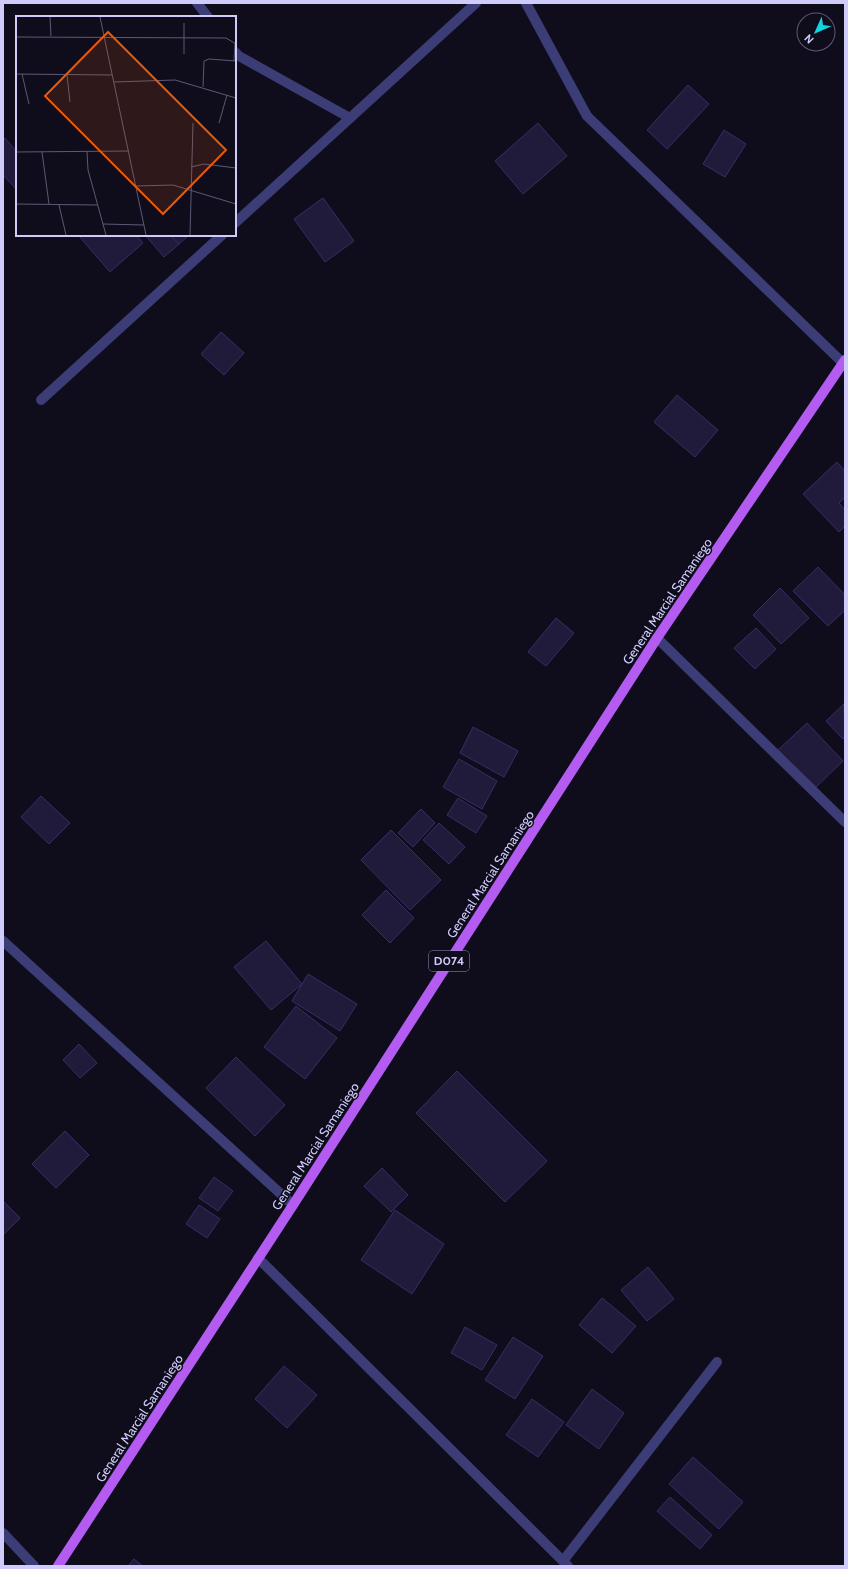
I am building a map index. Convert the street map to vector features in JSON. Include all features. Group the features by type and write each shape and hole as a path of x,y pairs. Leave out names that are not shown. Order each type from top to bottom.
{"main road":[{"name":"General Marcial Samaniego","path":"58,1566 293,1205 657,638 844,361"}],"street":[{"path":"197,3 207,16"},
{"path":"236,222 476,3"},
{"path":"526,3 587,116 844,361"},
{"path":"236,53 350,118"},
{"path":"41,400 221,236"},
{"path":"657,638 845,822"},
{"path":"3,941 293,1205"},
{"path":"258,1258 565,1564 717,1362"},
{"path":"3,1533 34,1566"}],"building":[{"path":"688,85 709,104 667,149 647,130"},
{"path":"538,123 567,156 523,194 495,161"},
{"path":"724,130 746,144 725,177 703,164"},
{"path":"5,138 16,151 16,189 3,175 3,140"},
{"path":"323,198 354,241 325,262 294,219"},
{"path":"79,236 137,236 143,243 110,272"},
{"path":"146,236 172,236 179,244 164,257"},
{"path":"171,236 188,236 179,244"},
{"path":"221,332 244,353 224,375 201,354"},
{"path":"677,395 718,430 695,457 654,422"},
{"path":"837,462 845,471 845,497 839,503 845,510 845,526 839,532 803,494"},
{"path":"818,567 845,595 845,610 828,626 793,591"},
{"path":"780,588 809,618 781,644 753,615"},
{"path":"556,618 574,633 546,666 528,652"},
{"path":"756,628 776,649 755,669 734,648"},
{"path":"844,704 845,738 843,739 826,721"},
{"path":"807,723 843,761 815,788 778,750"},
{"path":"473,727 518,751 504,777 460,753"},
{"path":"459,759 497,781 482,809 443,787"},
{"path":"41,796 70,823 49,844 21,817"},
{"path":"458,798 487,816 476,833 447,815"},
{"path":"421,809 435,823 413,847 398,833"},
{"path":"439,823 465,847 449,864 423,840"},
{"path":"391,830 441,880 410,910 361,860"},
{"path":"386,890 414,918 390,943 362,915"},
{"path":"266,941 302,984 271,1010 234,967"},
{"path":"308,974 357,1004 340,1031 292,1001"},
{"path":"296,1006 337,1038 305,1079 264,1047"},
{"path":"79,1044 97,1063 80,1078 63,1060"},
{"path":"236,1057 285,1105 255,1136 206,1088"},
{"path":"457,1071 547,1161 505,1202 416,1113"},
{"path":"65,1131 89,1155 56,1188 32,1164"},
{"path":"382,1168 408,1195 391,1212 364,1186"},
{"path":"214,1177 233,1191 218,1211 199,1198"},
{"path":"3,1201 20,1218 3,1235"},
{"path":"199,1205 220,1219 207,1238 186,1224"},
{"path":"395,1210 444,1244 412,1294 361,1260"},
{"path":"648,1267 674,1299 647,1321 621,1290"},
{"path":"602,1298 636,1326 612,1353 579,1325"},
{"path":"465,1327 497,1345 482,1370 451,1353"},
{"path":"513,1337 543,1356 515,1399 485,1380"},
{"path":"284,1366 317,1395 287,1428 255,1399"},
{"path":"592,1389 624,1413 599,1449 566,1425"},
{"path":"532,1399 564,1422 538,1457 506,1435"},
{"path":"693,1457 743,1502 719,1529 669,1484"},
{"path":"670,1497 712,1535 700,1549 657,1511"},
{"path":"134,1559 143,1566 128,1566"}]}
